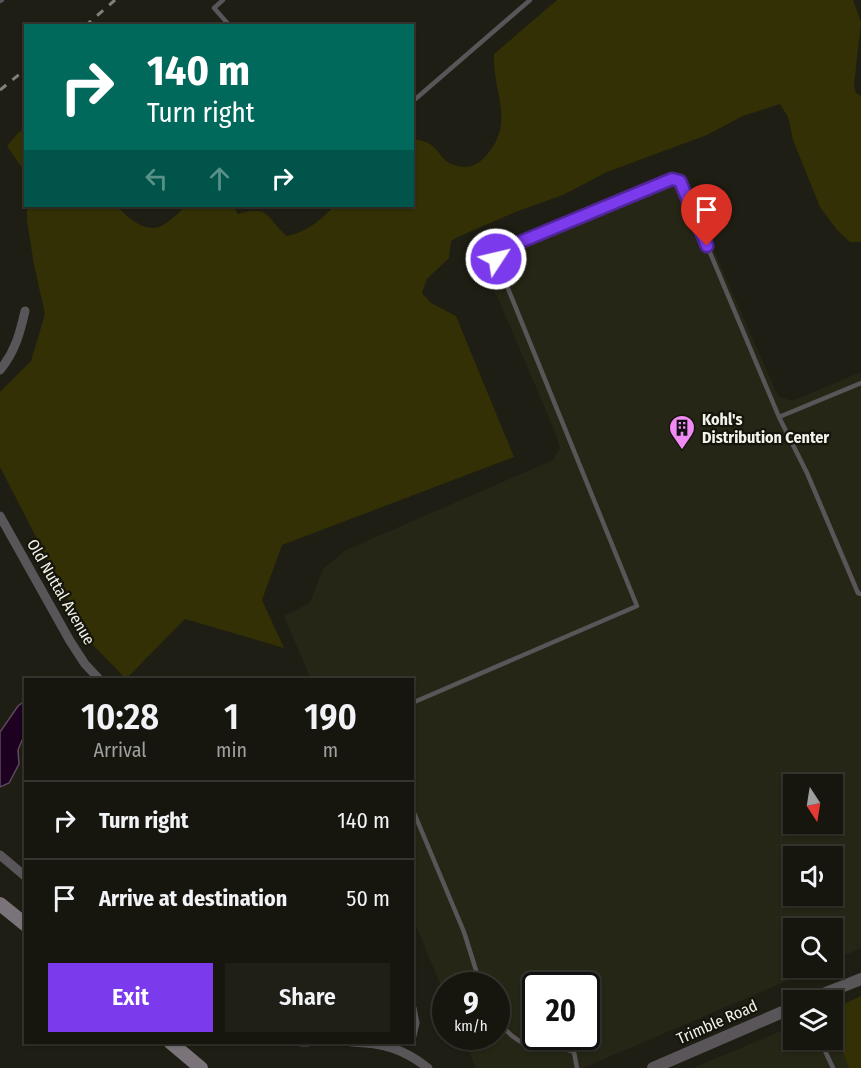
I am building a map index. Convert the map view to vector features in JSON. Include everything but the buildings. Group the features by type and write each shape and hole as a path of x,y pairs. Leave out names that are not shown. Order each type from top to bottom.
{"main road":[{"path":"0,904 24,923"},
{"path":"172,1044 201,1068"}],"street":[{"path":"0,370 17,344 25,311"},
{"name":"Old Nuttal Avenue","path":"0,516 70,641 98,678"},
{"path":"0,855 24,875"},
{"path":"833,990 861,979"},
{"name":"Trimble Road","path":"653,1068 783,1012"},
{"path":"372,1044 392,1046 428,1068"},
{"path":"408,1054 410,1044"}],"lane":[{"path":"223,0 214,8 228,24"},
{"path":"414,100 531,0"},
{"path":"414,702 637,606 496,259 496,252 672,179 680,181 779,417 807,473 858,593 861,594"},
{"path":"779,417 861,383"},
{"path":"414,813 465,932 477,972"},
{"path":"510,1035 534,1047 564,1048 574,1052 577,1068"},
{"path":"825,1050 833,1068"}],"shaded area":[{"path":"557,0 853,0 861,22 854,86 856,93 861,96 861,242 850,242 837,230 820,207 793,140 788,117 780,104 743,116 707,135 607,172 563,195 518,211 451,241 449,258 427,279 422,293 431,303 456,316 514,457 282,545 262,600 284,648 185,619 125,678 90,642 0,467 0,392 31,361 45,314 34,265 27,207 118,207 137,223 157,228 185,207 234,207 238,214 249,211 262,212 287,236 313,225 333,207 414,207 414,139 430,144 447,161 462,167 476,164 493,146 501,121 494,54"},
{"path":"24,131 24,171 7,146 19,132"},
{"name":"Kohl's Distribution Center","path":"680,174 692,190 694,205 778,396 792,401 861,372 861,948 843,956 843,918 783,918 783,978 794,978 583,1068 476,1068 468,1050 510,1050 510,972 435,972 414,920 414,678 311,678 284,616 310,603 323,569 346,550 553,460 560,448 556,434 497,296 483,275 482,263 487,252 649,185 660,175"},
{"path":"24,702 24,735 18,750 19,764 9,783 0,787 0,732 18,706"},
{"path":"861,996 861,1068 849,1068 842,1050 843,1004"},
{"path":"783,1030 783,1050 842,1050 849,1068 693,1068"}],"railway":[{"path":"87,24 115,0"},
{"path":"0,90 24,71"}],"place":[{"name":"Kohl's Distribution Center","path":"682,451"}],"route":[{"path":"496,259 496,252 672,179 680,181 707,246"}]}
